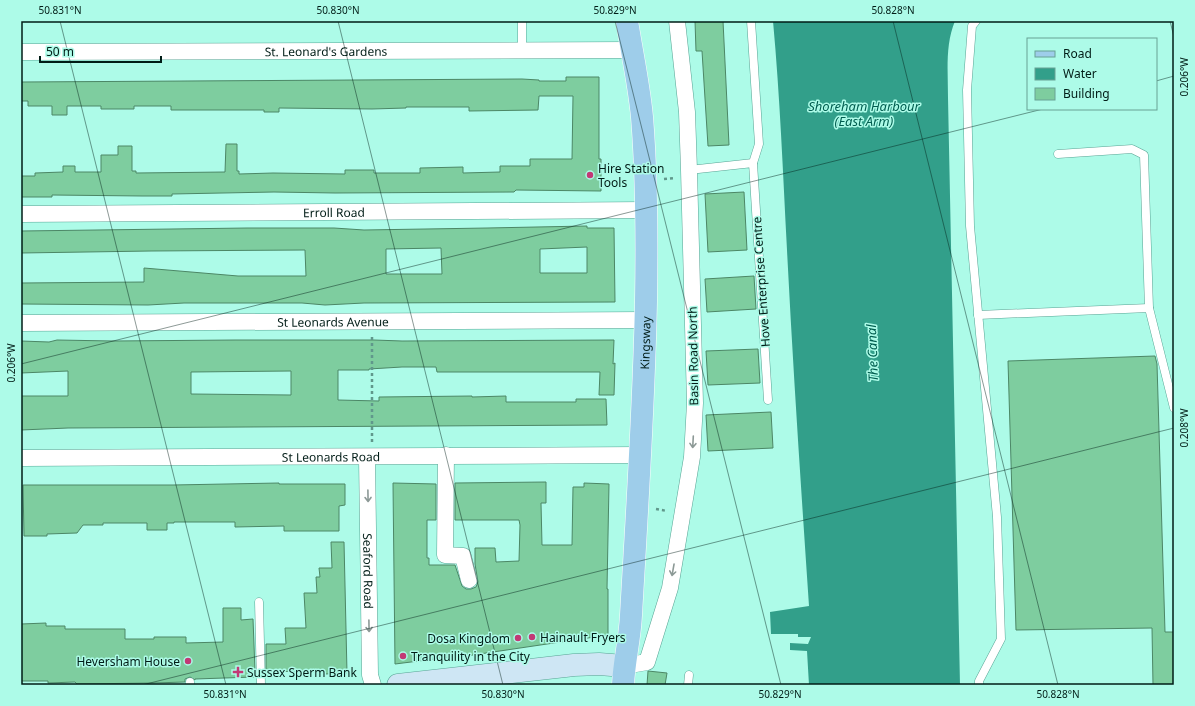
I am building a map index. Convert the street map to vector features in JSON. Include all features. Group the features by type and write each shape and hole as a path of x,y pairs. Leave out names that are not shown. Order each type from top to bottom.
{"main road":[{"name":"Kingsway","path":"623,676 630,624 646,320 646,210 642,116 627,21"},
{"path":"398,685 574,665 599,664 623,676"}],"street":[{"name":"Basin Road North","path":"623,676 646,662 670,588 692,457 695,403 686,174 687,112 677,21"},
{"name":"St. Leonard's Gardens","path":"21,52 632,50"},
{"name":"Erroll Road","path":"21,214 646,210"},
{"name":"St Leonards Avenue","path":"21,323 646,320"},
{"path":"446,455 445,556 463,556 469,580"},
{"name":"St Leonards Road","path":"21,458 640,455"},
{"name":"Seaford Road","path":"370,457 370,675 373,685"}],"lane":[{"path":"522,21 522,50"},
{"name":"Hove Enterprise Centre","path":"751,21 759,144 753,163 768,400"},
{"path":"976,21 972,26 967,90 970,226 997,517 1001,639 979,681 980,685"},
{"path":"1058,154 1132,149 1144,155 1149,308 1174,408"},
{"path":"686,174 753,163"},
{"path":"978,315 1149,308"},
{"path":"258,602 261,685"},
{"path":"688,685 689,675"}],"path":[{"path":"645,179 686,174"},
{"path":"370,457 372,322"}],"water":[{"name":"Shoreham Harbour (East Arm)","path":"773,21 955,21 948,49 948,69 960,685 809,685 807,651 790,650 790,643 808,644 811,637 798,637 798,634 771,634 770,612 809,606"}],"building":[{"path":"695,21 723,21 729,145 708,146 702,51 696,51"},
{"path":"566,77 599,77 599,159 601,159 601,191 516,190 514,192 274,192 172,194 172,196 52,195 52,197 21,197 21,176 35,176 35,173 63,172 63,166 75,166 75,172 101,172 101,155 118,155 118,146 132,146 132,171 136,171 136,173 225,172 226,144 237,144 237,171 239,171 239,174 345,174 345,170 374,170 374,173 420,173 420,168 463,167 463,173 500,172 500,166 530,166 530,159 572,159 573,96 539,96 538,110 469,111 469,107 406,107 372,109 279,108 279,112 264,112 264,110 171,110 171,106 134,106 134,109 101,109 101,106 67,106 67,115 52,115 52,106 28,106 28,101 21,101 21,82 522,79 539,81 566,81"},
{"path":"744,192 747,250 708,252 705,194"},
{"path":"587,226 587,228 614,228 615,302 364,303 325,305 302,303 184,303 148,305 21,304 21,283 144,282 144,268 238,276 306,276 305,250 21,253 21,231 247,228 334,228 364,230","holes":["587,247 587,273 540,273 540,249","441,248 442,274 386,274 386,249"]},
{"path":"754,276 756,309 707,312 705,279"},
{"path":"57,340 614,340 614,395 599,395 600,372 437,372 436,367 338,370 338,400 379,401 379,397 472,396 506,396 506,402 576,402 576,399 606,399 607,425 68,428 21,430 21,396 68,396 68,371 21,373 21,341 49,342","holes":["291,371 291,395 191,394 191,372"]},
{"path":"758,349 760,383 708,385 706,351"},
{"path":"1155,356 1157,364 1165,632 1174,632 1174,685 1153,685 1152,628 1016,630 1008,361"},
{"path":"771,412 773,448 708,451 706,415"},
{"path":"546,482 546,503 541,503 542,545 572,545 573,487 584,487 584,483 609,484 607,589 608,635 466,656 395,664 393,483 436,484 436,520 427,520 427,558 429,558 429,565 455,565 462,586 466,589 471,589 476,587 478,582 475,564 475,548 495,548 496,562 519,561 520,525 519,520 455,520 455,483"},
{"path":"279,483 345,484 345,505 339,506 339,531 284,531 284,526 235,527 235,522 174,522 167,523 167,530 147,530 147,523 103,523 103,525 83,525 77,533 47,534 47,536 24,536 23,485"},
{"path":"331,542 344,542 347,673 325,674 325,672 266,671 266,644 286,644 285,628 306,628 304,593 317,593 316,577 320,577 319,568 332,568"},
{"path":"223,608 241,608 241,620 253,619 254,677 195,680 190,677 185,679 185,682 153,683 77,684 75,682 48,683 48,681 21,681 21,624 46,623 46,626 65,626 65,629 125,629 125,639 186,637 186,643 223,642"},
{"path":"648,671 667,673 665,685 647,685"}],"place":[{"name":"Hire Station Tools","path":"590,175"},
{"name":"Hainault Fryers","path":"532,637"},
{"name":"Dosa Kingdom","path":"518,638"},
{"name":"Tranquility in the City","path":"403,656"},
{"name":"Heversham House","path":"188,661"},
{"name":"Sussex Sperm Bank","path":"238,672"}],"water label":[{"name":"The Canal","path":"872,353"}]}
